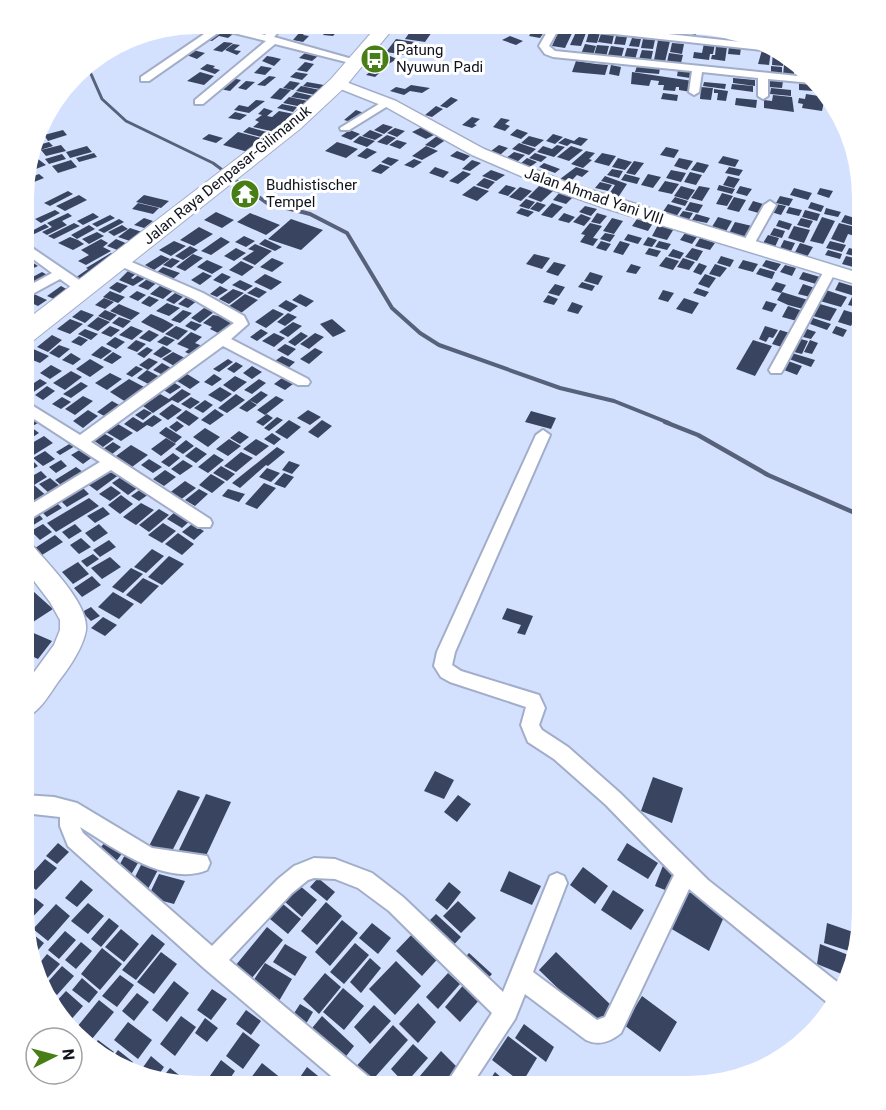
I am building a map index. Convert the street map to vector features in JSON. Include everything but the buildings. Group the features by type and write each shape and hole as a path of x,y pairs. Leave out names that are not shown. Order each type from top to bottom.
{"highway":[{"name":"Jalan Raya Denpasar-Gilimanuk","path":"35,326 292,125 358,62 379,35"}],"street":[{"path":"551,34 544,46 548,52 553,54 688,54 712,38 741,43"},
{"path":"639,34 674,38 698,70 694,92"},
{"path":"674,38 675,34"},
{"path":"145,79 209,35"},
{"path":"253,35 358,62"},
{"path":"199,102 273,35"},
{"path":"698,70 800,79"},
{"path":"762,96 763,76"},
{"name":"Jalan Ahmad Yani VIII","path":"338,82 387,102 478,152 516,169 614,205 852,277"},
{"path":"345,128 387,102"},
{"path":"747,246 770,206"},
{"path":"35,256 83,289"},
{"path":"81,441 222,340 239,325 239,319 198,296 120,261"},
{"path":"776,370 830,271"},
{"path":"35,288 59,274"},
{"path":"222,340 303,382"},
{"path":"35,412 204,523"},
{"path":"543,435 446,652 443,666 447,672 456,676 532,701 536,708 530,725 535,735 561,753 613,799 686,873 831,991"},
{"path":"35,510 112,462"},
{"path":"35,565 68,609 74,627 69,645 35,692"},
{"path":"35,805 54,806 70,818 149,857 181,863 200,863"},
{"path":"70,818 75,839 213,961 349,1075"},
{"path":"213,961 285,886 301,873 315,868 335,869 365,880 396,903 507,1011"},
{"path":"520,976 594,1032 606,1031 613,1025 686,873"},
{"path":"464,1075 507,1011 556,883"}],"waterway":[{"path":"91,74 102,99 126,121 213,163 244,186"},
{"path":"242,185 267,203 310,214 347,233 392,308 420,333 439,345 560,388 614,401 669,423"},
{"path":"665,422 698,435 768,475 852,511"}],"place":[{"name":"Patung Nyuwun Padi","path":"375,59"},
{"name":"Budhistischer Tempel","path":"245,194"}]}
